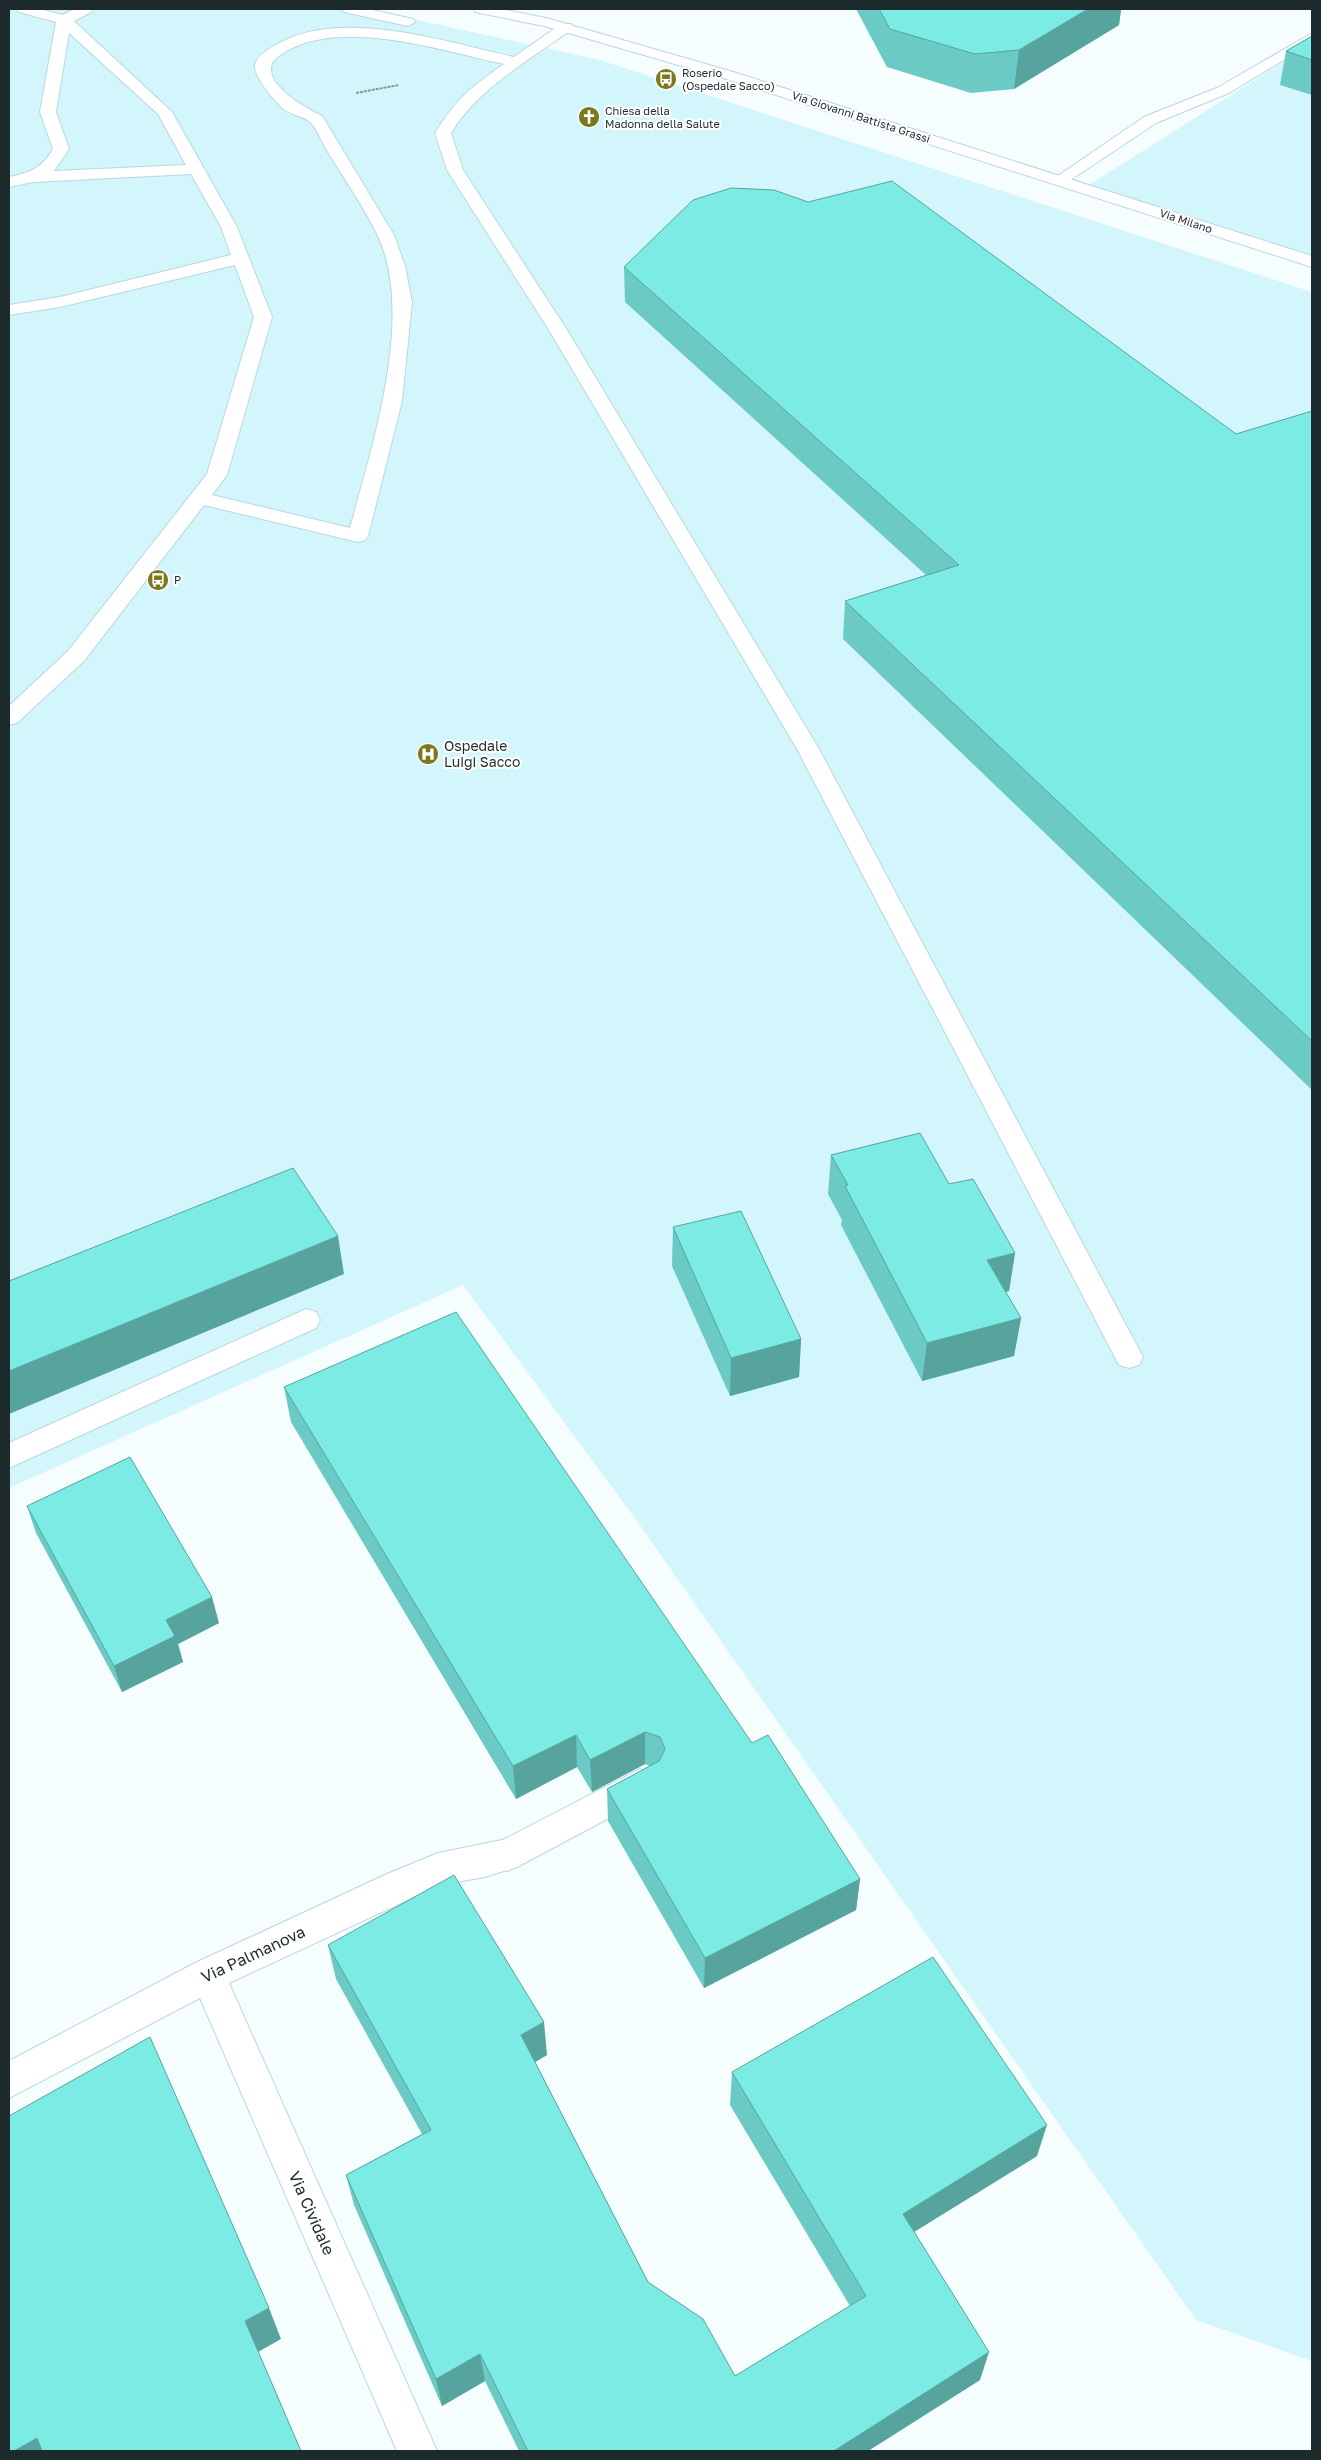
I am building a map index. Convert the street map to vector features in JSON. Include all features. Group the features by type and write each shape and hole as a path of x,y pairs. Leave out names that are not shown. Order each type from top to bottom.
{"main road":[{"path":"9,718 76,656 217,475 262,317 229,227 164,112 64,20 24,9"},
{"path":"64,20 86,9"},
{"path":"349,9 422,25"},
{"name":"Via Giovanni Battista Grassi","path":"480,9 556,24 724,74 1060,180"},
{"name":"Via Giovanni Battista Grassi","path":"521,9 556,24"},
{"path":"34,177 51,167 61,149 48,112 64,20"},
{"path":"556,24 518,62 477,90 458,109 443,133 455,170 558,330 808,749 1129,1357"},
{"path":"199,498 265,512 358,536 393,401 403,302 386,235 316,119 290,106 269,84 263,74 263,64 286,45 333,33 360,32 386,34 518,62"},
{"path":"448,32 518,62"},
{"path":"1060,180 1150,120 1224,90 1312,37"},
{"path":"9,182 34,177 196,169"},
{"name":"Via Milano","path":"1060,180 1312,262"},
{"path":"9,310 60,302 240,258"},
{"path":"9,1456 306,1320"},
{"name":"Via Palmanova","path":"9,2080 208,1975 438,1869 485,1861 507,1855 646,1781"},
{"name":"Via Cividale","path":"208,1975 416,2451"}],"shaded area":[{"path":"9,9 367,9 600,60 1312,292 1312,2361 1196,2320 642,1528 463,1285 9,1488"},
{"path":"1312,44 1312,255 1089,185"}],"building":[{"path":"879,9 1088,9 1019,50 975,54 890,29"},
{"path":"1312,36 1312,60 1286,51"},
{"path":"892,181 1236,434 1312,411 1312,1041 845,601 959,565 624,267 693,200 731,188 774,190 808,202"},
{"path":"920,1133 949,1184 973,1179 1015,1253 987,1260 1021,1318 927,1343 845,1186 848,1185 831,1155"},
{"path":"293,1168 338,1236 9,1371 9,1281"},
{"path":"741,1211 801,1339 731,1358 673,1227"},
{"path":"456,1312 752,1743 768,1735 860,1879 705,1958 607,1789 659,1761 665,1749 660,1737 645,1732 590,1760 576,1735 513,1766 284,1387"},
{"path":"130,1457 212,1597 166,1620 175,1636 114,1666 27,1506"},
{"path":"454,1875 544,2022 521,2035 648,2282 703,2319 735,2376 866,2296 732,2072 933,1957 1047,2125 903,2214 989,2352 834,2451 528,2451 480,2354 436,2379 346,2175 431,2130 328,1945"},
{"path":"150,2037 269,2308 245,2321 301,2451 42,2451 37,2438 14,2451 9,2451 9,2116"}],"place":[{"name":"Roserio (Ospedale Sacco)","path":"666,79"},
{"name":"Chiesa della Madonna della Salute","path":"589,117"},
{"name":"P","path":"158,580"},
{"name":"Ospedale Luigi Sacco","path":"428,754"}]}
